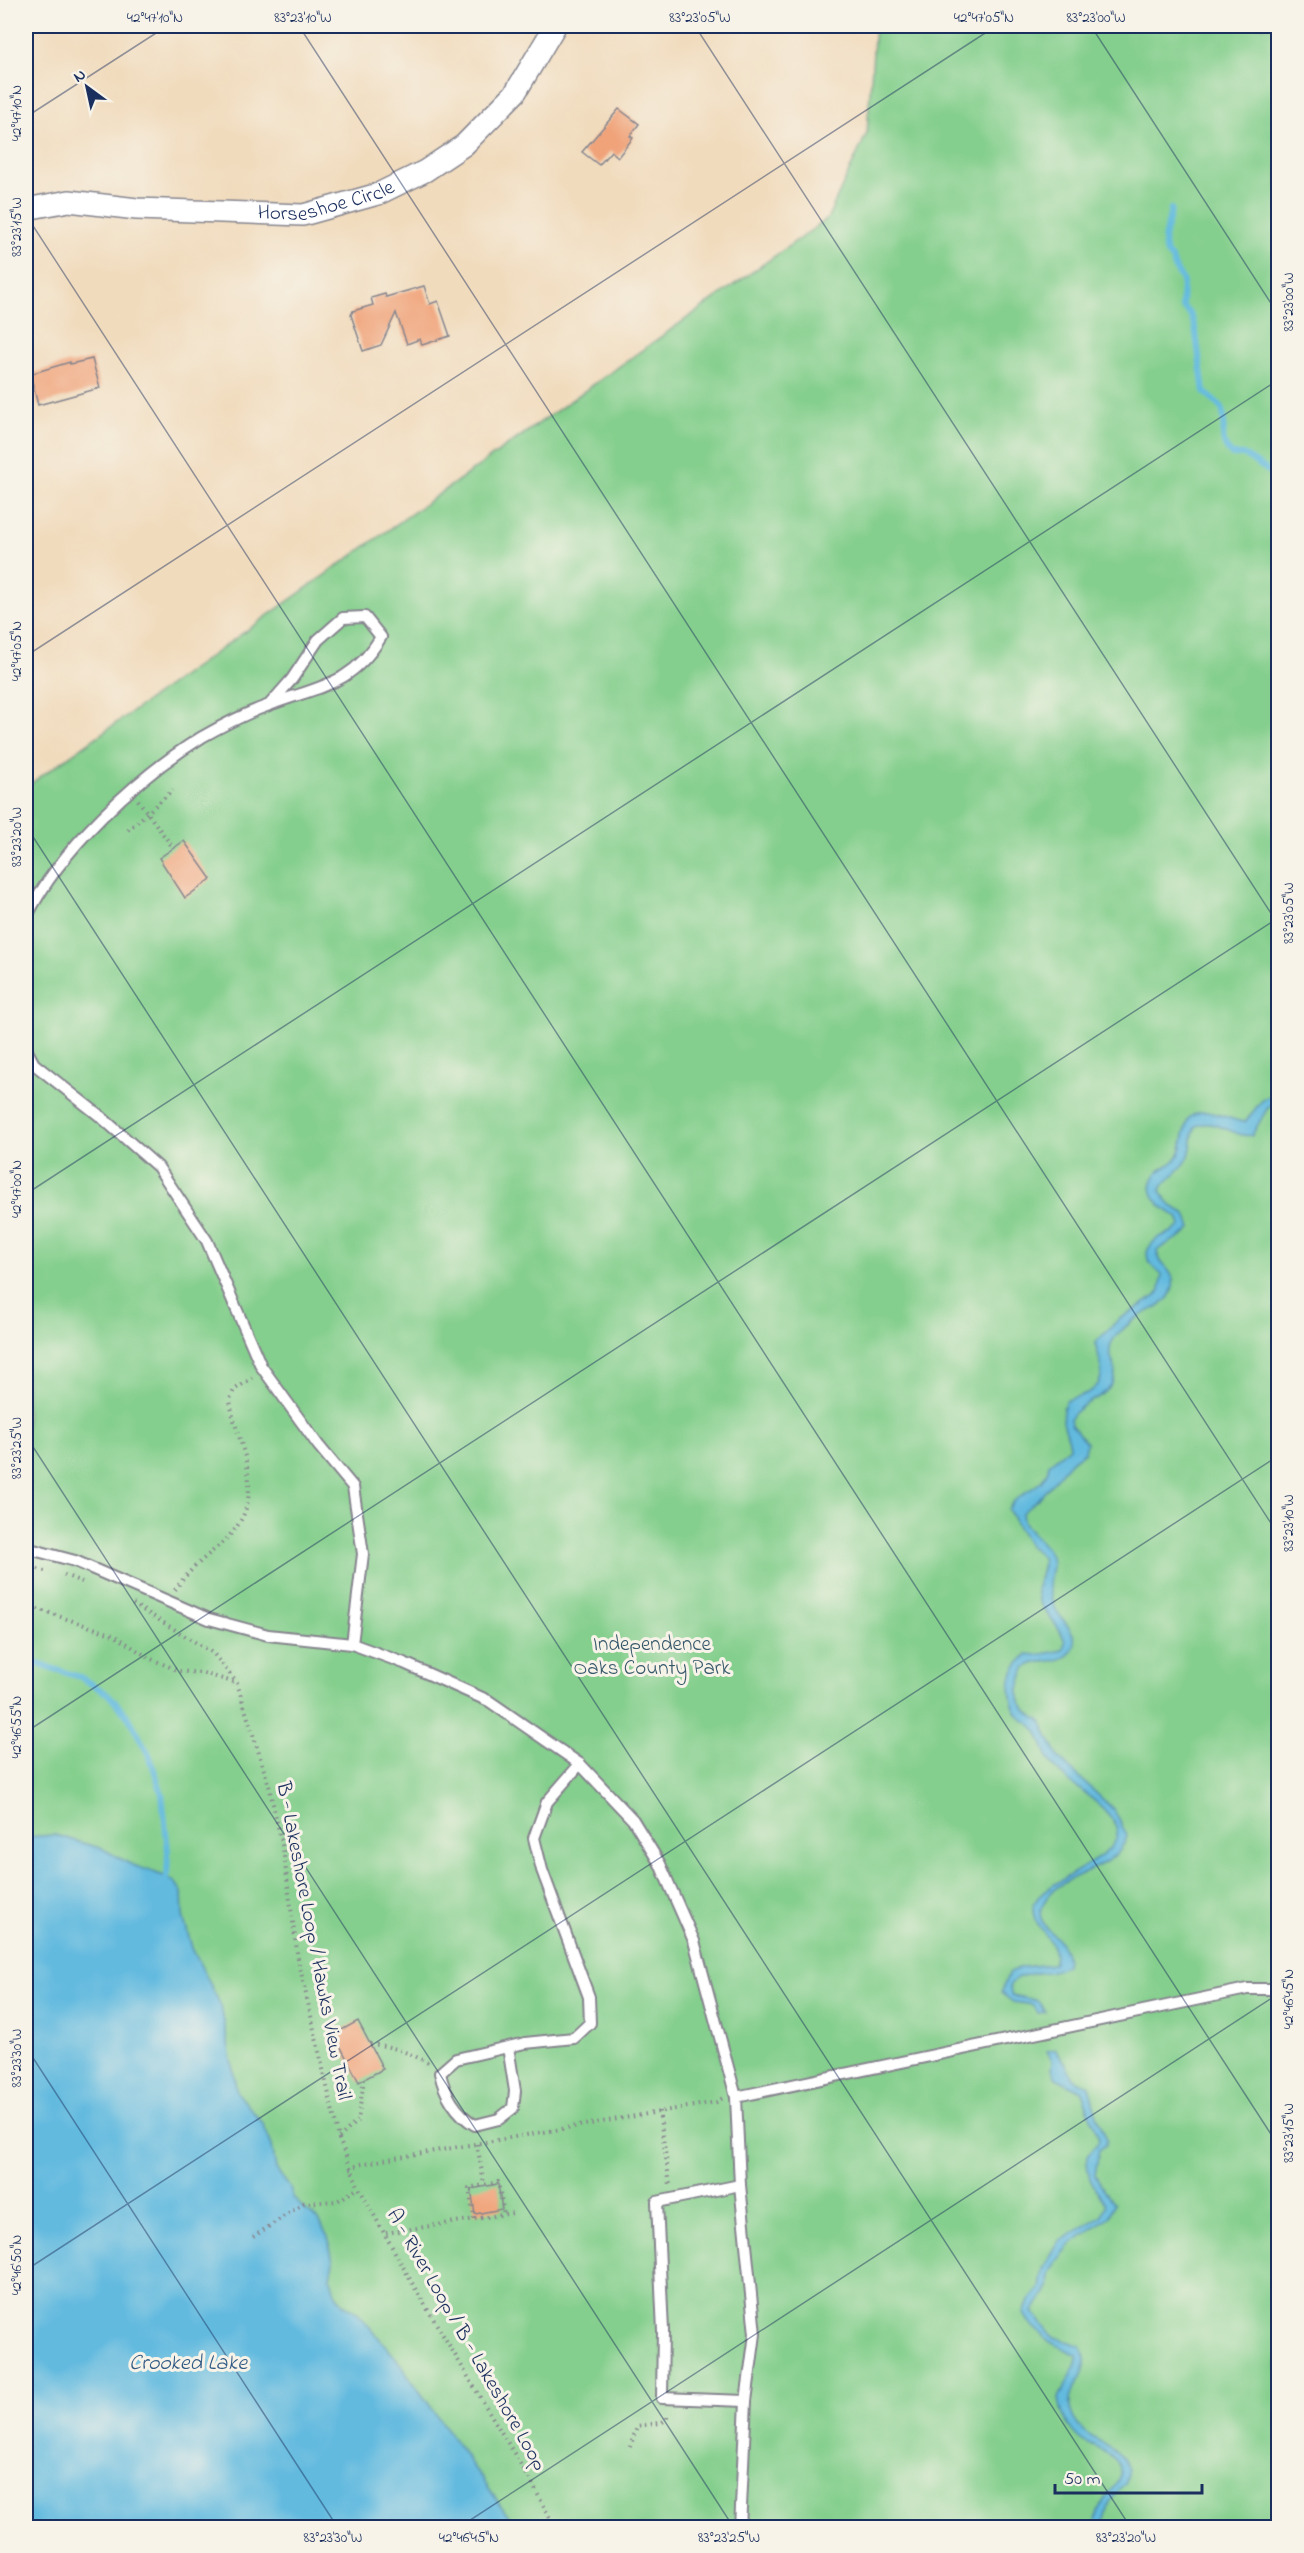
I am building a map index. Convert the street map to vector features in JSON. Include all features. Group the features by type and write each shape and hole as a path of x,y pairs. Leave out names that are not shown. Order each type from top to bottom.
{"street":[{"name":"Horseshoe Circle","path":"26,209 69,201 138,209 303,214 378,194 425,171 464,145 515,93 555,26"}],"lane":[{"path":"26,918 53,875 84,836 131,789 202,737 270,704 324,687 355,669 369,657 381,637 365,616 342,618 318,640 292,679 270,704"},
{"path":"26,1049 34,1064 100,1116 158,1167 207,1241 264,1370 318,1445 353,1487 363,1554 352,1644"},
{"path":"26,1548 75,1561 209,1618 268,1635 352,1644 489,1701 580,1764 633,1820 660,1864 694,1941 736,2097 740,2185 755,2334 746,2401 740,2528"},
{"path":"508,2047 515,2091 513,2108 499,2120 474,2125 462,2118 442,2086 440,2073 456,2059 508,2047 574,2038 590,2023 589,1996 542,1870 534,1838 547,1802 580,1764"},
{"path":"736,2097 1247,1989 1278,1989"},
{"path":"740,2185 657,2202 663,2331 662,2398 746,2401"}],"path":[{"path":"131,789 171,845"},
{"path":"128,830 173,790"},
{"path":"173,1593 237,1527 246,1512 250,1493 247,1465 230,1399 234,1390 264,1370"},
{"path":"26,1566 49,1571"},
{"path":"60,1574 92,1586"},
{"path":"124,1599 213,1653 237,1683"},
{"path":"26,1605 114,1635 149,1658 179,1671 203,1673 237,1683"},
{"path":"156,1618 162,1610"},
{"name":"B - Lakeshore Loop / Hawks View Trail","path":"237,1683 269,1786 284,1849 298,1959 339,2139 350,2169"},
{"path":"370,2044 410,2052 431,2064 440,2073"},
{"path":"339,2139 358,2120 364,2079"},
{"path":"659,2111 672,2198"},
{"path":"477,2144 484,2184"},
{"name":"A - River Loop / B - Lakeshore Loop","path":"350,2169 416,2290 533,2485 555,2528"},
{"path":"474,2219 469,2188 484,2184 498,2182 504,2214"},
{"path":"253,2237 304,2203 337,2201 359,2188"},
{"path":"386,2233 513,2213"},
{"path":"630,2447 637,2426 661,2423 668,2419 668,2399"}],"green space":[{"name":"Independence Oaks County Park","path":"875,26 1278,26 1278,2527 26,2527 26,787 827,219 867,133"}],"water":[{"path":"1278,1094 1278,1104 1273,1103 1267,1109 1252,1135 1239,1134 1212,1124 1196,1126 1190,1154 1182,1167 1160,1191 1171,1206 1186,1214 1191,1228 1157,1251 1158,1257 1172,1276 1171,1293 1160,1305 1131,1322 1113,1340 1110,1353 1115,1377 1112,1384 1103,1394 1080,1408 1070,1418 1071,1425 1087,1443 1085,1452 1071,1461 1041,1496 1022,1513 1025,1525 1050,1554 1052,1562 1049,1586 1051,1597 1075,1641 1071,1652 1061,1659 1036,1663 1025,1668 1018,1692 1020,1702 1029,1713 1041,1721 1058,1757 1114,1810 1127,1836 1120,1849 1110,1859 1058,1886 1048,1896 1041,1909 1040,1916 1043,1922 1064,1948 1066,1965 1059,1969 1020,1977 1009,1987 1012,1995 1038,2001 1045,2012 1038,2013 1033,2005 1013,2002 1001,1993 1009,1972 1022,1967 1053,1964 1055,1955 1053,1947 1037,1923 1033,1907 1045,1891 1108,1850 1115,1841 1117,1831 1115,1824 1104,1809 1054,1767 1036,1730 1019,1716 1014,1706 1011,1683 1017,1665 1027,1654 1038,1655 1063,1650 1065,1642 1059,1629 1042,1607 1037,1594 1043,1566 1042,1557 1029,1546 1008,1509 1014,1501 1041,1482 1047,1473 1049,1464 1070,1447 1063,1419 1064,1407 1066,1401 1089,1392 1099,1382 1101,1370 1095,1343 1118,1320 1156,1296 1160,1290 1162,1275 1148,1261 1147,1252 1155,1240 1173,1232 1181,1225 1178,1217 1156,1200 1151,1187 1157,1173 1179,1155 1189,1118 1195,1114 1209,1112 1245,1122 1263,1099"},
{"name":"Crooked Lake","path":"55,1835 103,1849 130,1864 167,1877 175,1882 182,1892 183,1916 192,1948 221,2006 237,2092 263,2124 272,2146 276,2169 290,2188 293,2197 319,2220 328,2237 333,2262 330,2277 335,2292 343,2304 357,2312 396,2358 516,2527 26,2527 26,1837"},
{"path":"1055,2049 1065,2062 1072,2077 1089,2086 1097,2116 1107,2140 1106,2145 1099,2150 1095,2175 1114,2204 1110,2216 1072,2243 1057,2261 1050,2274 1049,2288 1033,2312 1052,2336 1081,2346 1085,2367 1073,2391 1071,2412 1082,2430 1115,2451 1129,2468 1126,2483 1109,2501 1102,2527 1093,2527 1105,2497 1119,2477 1118,2463 1109,2455 1080,2439 1072,2431 1061,2410 1059,2398 1077,2364 1077,2355 1050,2342 1024,2314 1029,2301 1040,2288 1043,2269 1059,2242 1101,2216 1106,2205 1092,2183 1087,2165 1087,2155 1099,2139 1081,2090 1056,2078 1051,2069 1052,2060 1047,2051"}],"building":[{"path":"619,109 639,124 630,136 633,138 618,157 611,151 599,165 582,152"},
{"path":"424,286 430,304 438,301 450,336 422,345 420,339 407,344 396,313 381,345 363,351 351,315 353,311 373,305 371,298 385,294 386,297"},
{"path":"92,359 100,388 38,405 30,374 70,362 70,364"},
{"path":"184,841 211,879 185,898 159,858"},
{"path":"358,2021 383,2069 359,2082 334,2034"},
{"path":"498,2184 502,2209 475,2214 471,2189"}],"waterway":[{"path":"1171,209 1164,247 1183,280 1182,306 1190,314 1195,327 1204,392 1217,402 1224,415 1224,443 1232,455 1244,455 1278,477"},
{"path":"26,1660 80,1677 108,1694 129,1718 150,1757 162,1794 168,1851 167,1877"}]}
